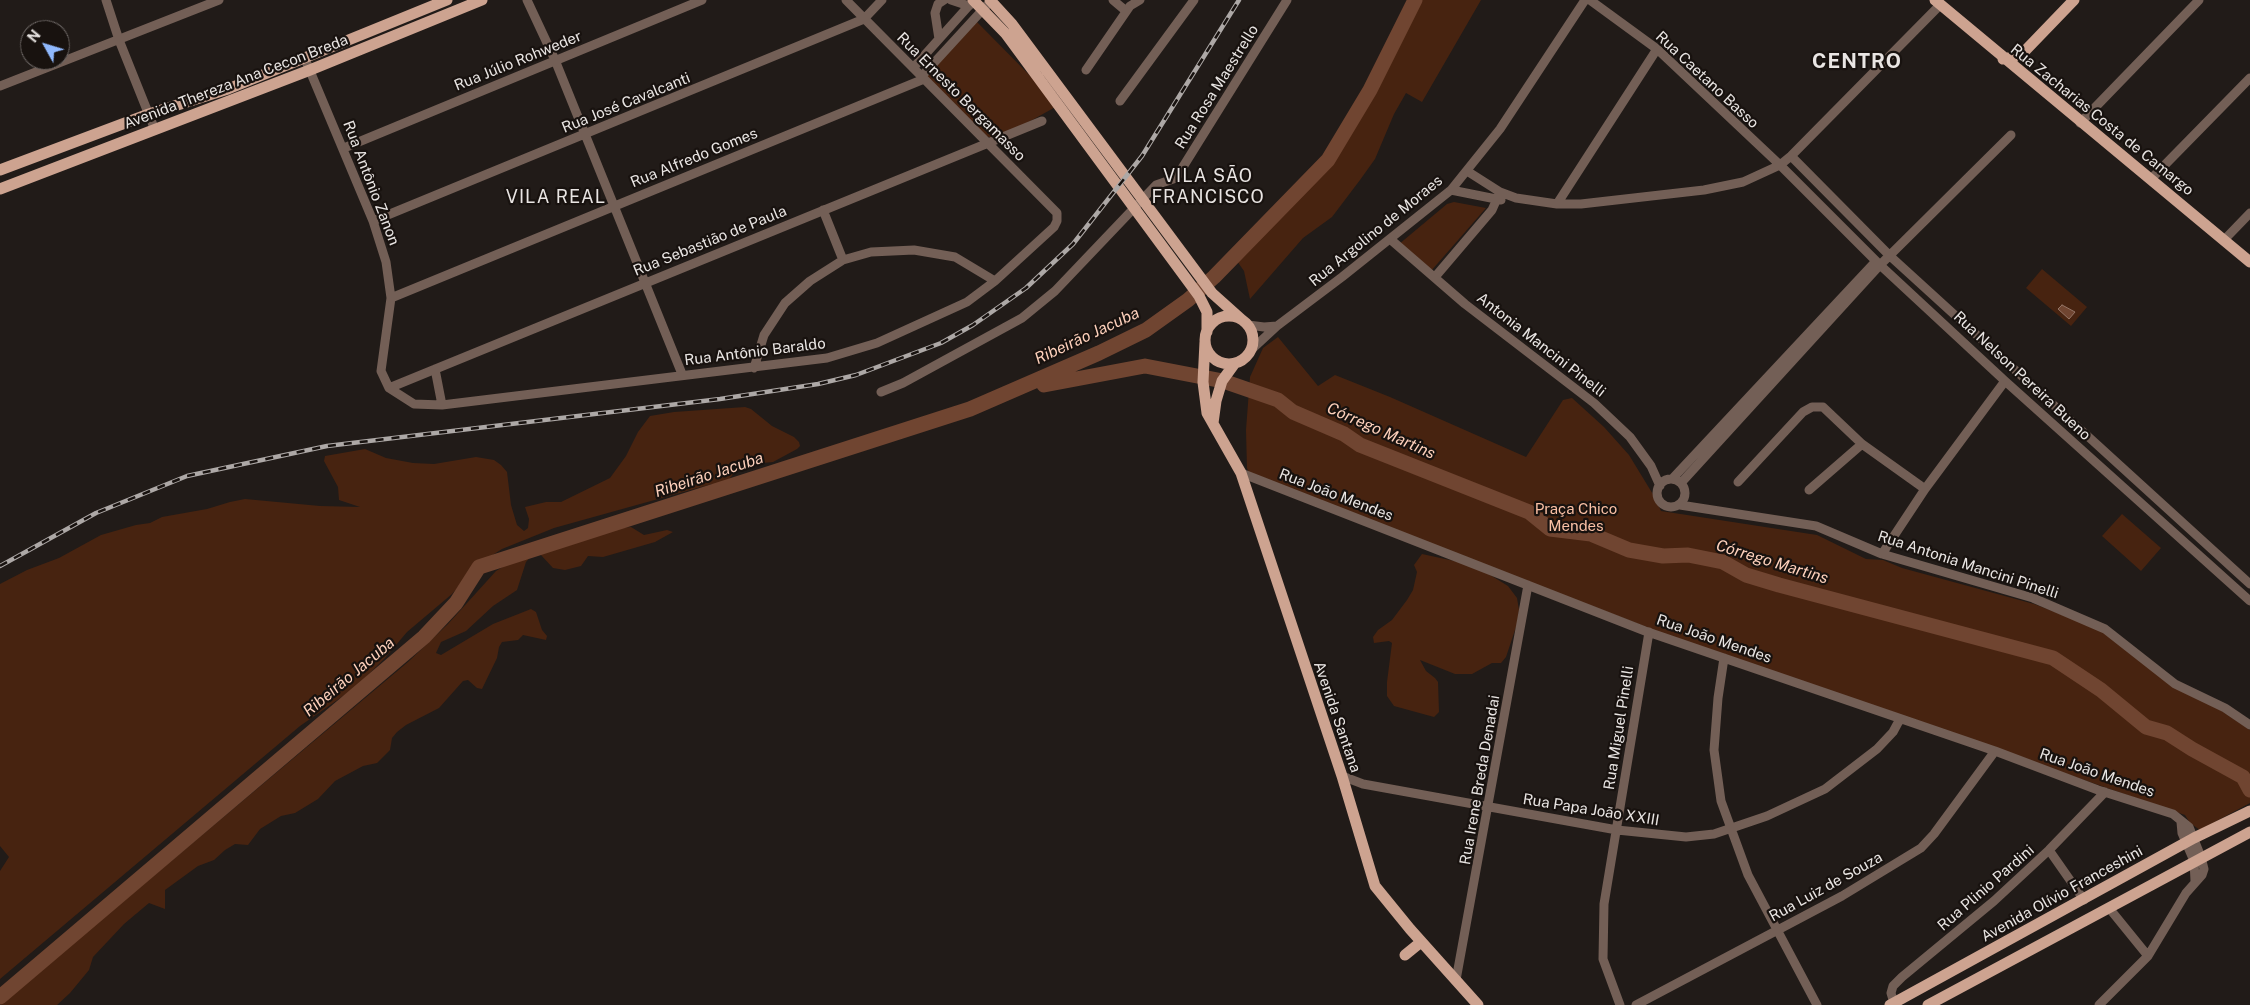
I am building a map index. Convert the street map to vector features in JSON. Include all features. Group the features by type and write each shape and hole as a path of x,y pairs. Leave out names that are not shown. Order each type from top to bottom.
{"main road":[{"name":"Avenida Thereza Ana Cecon Breda","path":"0,170 149,114 228,89 447,0"},
{"name":"Avenida Thereza Ana Cecon Breda","path":"0,189 310,70 482,0"},
{"path":"2004,59 2020,56 2074,0"},
{"name":"Avenida Santana","path":"973,2 988,4 1006,34 1066,106 1209,289 1244,322"},
{"name":"Rua Zacharias Costa de Camargo","path":"1940,2 2080,123 2151,179 2250,262"},
{"path":"2020,56 2024,76"},
{"name":"Avenida Santana","path":"1093,142 1199,296 1208,312 1203,377 1206,407 1240,473 1342,776 1375,886 1474,1003"},
{"path":"1213,423 1224,376 1250,351 1252,338 1244,322 1230,316 1218,319 1206,337 1214,358 1222,362 1236,363"},
{"name":"Avenida Olívio Franceshini","path":"1892,1004 1917,988 2084,900 2190,840 2247,812"},
{"path":"1930,1004 2250,832"},
{"path":"1405,955 1421,942"}],"street":[{"path":"106,0 156,130"},
{"path":"0,86 219,0"},
{"path":"527,0 555,60 682,374"},
{"name":"Rua Júlio Rohweder","path":"344,148 702,0"},
{"name":"Rua Ernesto Bergamasso","path":"846,0 1057,213"},
{"name":"Rua José Cavalcanti","path":"373,221 864,19 882,0"},
{"path":"939,39 935,13 938,4 944,0"},
{"path":"951,0 973,2"},
{"path":"1113,0 1129,6"},
{"path":"1086,70 1129,6 1140,0"},
{"path":"1120,101 1194,0"},
{"name":"Rua Rosa Maestrello","path":"881,392 1022,318 1055,291 1156,185 1176,178 1287,0"},
{"name":"Rua Argolino de Moraes","path":"1250,351 1277,326 1451,190 1530,86 1585,0"},
{"name":"Rua Caetano Basso","path":"1590,0 1657,49 1780,165"},
{"path":"2080,123 2199,0"},
{"path":"912,68 973,2"},
{"path":"1451,190 1557,204 1581,204 1704,190 1743,182 1780,165 1791,156 1940,2"},
{"path":"922,78 988,4"},
{"path":"1557,204 1657,49"},
{"name":"Rua Antônio Zanon","path":"305,59 344,148 373,221 386,262 391,298 381,371 390,388"},
{"name":"Rua Alfredo Gomes","path":"391,298 922,78"},
{"path":"2151,179 2250,78"},
{"name":"Rua Sebastião de Paula","path":"390,388 1042,120"},
{"path":"1677,481 1878,263 1890,256 2011,136"},
{"name":"Rua Nelson Pereira Bueno","path":"1791,156 1890,256 2250,584"},
{"name":"Rua Nelson Pereira Bueno","path":"1780,165 1878,263 2005,381 2250,601"},
{"path":"1467,171 1499,196"},
{"path":"1435,277 1499,196"},
{"path":"823,210 844,260"},
{"name":"Rua Antônio Baraldo","path":"390,388 414,404 442,405 682,374 754,368 827,358 877,343 967,302 995,281 1054,228 1057,221 1057,213"},
{"path":"2224,240 2250,213"},
{"name":"Antonia Mancini Pinelli","path":"1390,239 1465,304 1594,403 1630,437 1651,466 1660,486"},
{"path":"754,368 764,335 785,303 810,280 844,260 871,252 914,250 955,257 995,281"},
{"path":"1244,322 1264,328 1277,326"},
{"path":"435,369 442,405"},
{"path":"1882,554 1925,489 2005,381"},
{"path":"1738,482 1803,412 1812,408 1823,408 1862,444 1925,489"},
{"path":"1809,490 1862,444"},
{"name":"Rua João Mendes","path":"1240,473 1649,632 1995,751 2105,792 2173,814 2181,822 2182,833 2190,840 2198,859 2195,881 2148,956"},
{"path":"1668,480 1677,481 1686,494 1680,504 1670,508 1661,504 1657,495 1660,486 1668,480"},
{"name":"Rua Antonia Mancini Pinelli","path":"1680,504 1816,526 1882,554 2033,598 2105,629 2175,684 2225,708 2250,725"},
{"name":"Rua Irene Breda Denadai","path":"1456,980 1490,807 1528,585"},
{"name":"Rua Miguel Pinelli","path":"1620,1005 1603,958 1604,904 1649,632"},
{"path":"1724,658 1717,704 1714,750 1721,801 1748,875 1817,1005"},
{"name":"Rua Papa João XXIII","path":"1342,776 1363,784 1617,830 1686,836 1732,830 1824,789 1877,749 1893,732 1900,719"},
{"name":"Rua Luiz de Souza","path":"1636,1005 1842,896 1920,848 1934,834 1995,751"},
{"name":"Rua Papa João XXIII","path":"1346,789 1363,784"},
{"name":"Rua Plinio Pardini","path":"1892,1004 1891,993 1893,986 1902,976 1974,918 2049,850 2105,792"},
{"path":"2049,850 2084,900"},
{"path":"2099,1005 2148,956 2109,908"}],"green space":[{"path":"1421,0 1481,0 1422,102 1406,93 1394,114 1375,159 1332,217 1303,238 1250,299 1244,271 1237,261 1333,160 1348,139"},
{"path":"976,21 1059,105 1009,133 992,138 986,136 926,76"},
{"path":"1454,202 1486,208 1431,271 1398,245 1447,204"},
{"path":"2042,269 2087,307 2071,326 2026,288"},
{"name":"Praça Chico Mendes","path":"1278,337 1318,386 1335,375 1526,457 1563,400 1572,398 1604,427 1629,455 1661,511 1817,535 1866,559 1883,560 1902,568 2034,604 2102,630 2250,730 2250,803 2200,830 2190,823 2185,815 1683,641 1250,475 1247,468 1246,430 1250,377 1263,348"},
{"path":"745,407 751,409 772,426 794,437 800,446 773,462 753,464 737,470 723,486 712,484 554,528 502,549 480,563 452,594 407,632 385,658 356,687 300,726 0,979 0,871 9,857 0,846 0,584 27,570 59,558 101,535 150,523 162,517 207,509 230,502 245,499 320,506 360,507 339,500 338,487 324,461 325,456 365,449 386,458 413,463 434,464 476,457 494,460 507,472 511,505 517,525 524,531 528,528 529,519 525,507 546,502 561,502 610,478 626,456 638,432 650,416 674,412"},
{"path":"2122,514 2161,548 2141,571 2102,536"},
{"path":"631,527 644,535 667,530 673,532 655,542 603,557 588,556 581,566 565,570 553,568 540,554 532,555 526,562 517,590 493,606 466,631 441,642 436,653 441,655 493,624 531,609 536,612 542,630 547,636 546,640 523,635 518,640 502,642 497,658 482,689 477,688 468,680 463,681 439,708 406,725 397,732 392,738 390,750 377,763 363,766 335,781 318,799 295,813 281,816 260,829 248,845 235,844 214,860 198,866 165,890 165,909 149,903 124,924 93,957 89,970 57,1005 0,1005 408,662 448,624 496,571 519,557 545,548 609,529"},
{"path":"1422,554 1459,562 1487,573 1508,586 1517,598 1519,610 1517,624 1506,657 1501,663 1492,663 1472,674 1455,674 1420,660 1426,671 1438,682 1439,712 1434,717 1394,706 1387,696 1392,643 1389,641 1374,643 1373,637 1378,630 1392,620 1413,590 1417,572 1414,565"}],"shaded area":[{"path":"2062,305 2075,312 2069,319 2058,309"}],"waterway":[{"name":"Ribeirão Jacuba","path":"0,997 424,637 456,603 479,567 970,409 1099,353 1146,330 1188,300 1214,277 1328,160 1370,90 1415,0"},
{"name":"Córrego Martins","path":"1044,385 1145,366 1223,381 1278,400 1293,412 1344,434 1360,445 1529,512 1550,529 1591,534 1629,550 1663,556 1688,555 1723,562 1746,575 1779,585 2053,658 2101,690 2146,727 2167,733 2243,777 2250,790"}],"railway":[{"path":"0,566 96,513 187,476 327,446 720,399 818,384 856,375 941,343 973,325 1026,288 1073,244 1142,156 1239,0"}],"district":[{"name":"CENTRO","path":"1857,62"},
{"name":"VILA SÃO FRANCISCO","path":"1208,186"},
{"name":"VILA REAL","path":"556,197"}]}
